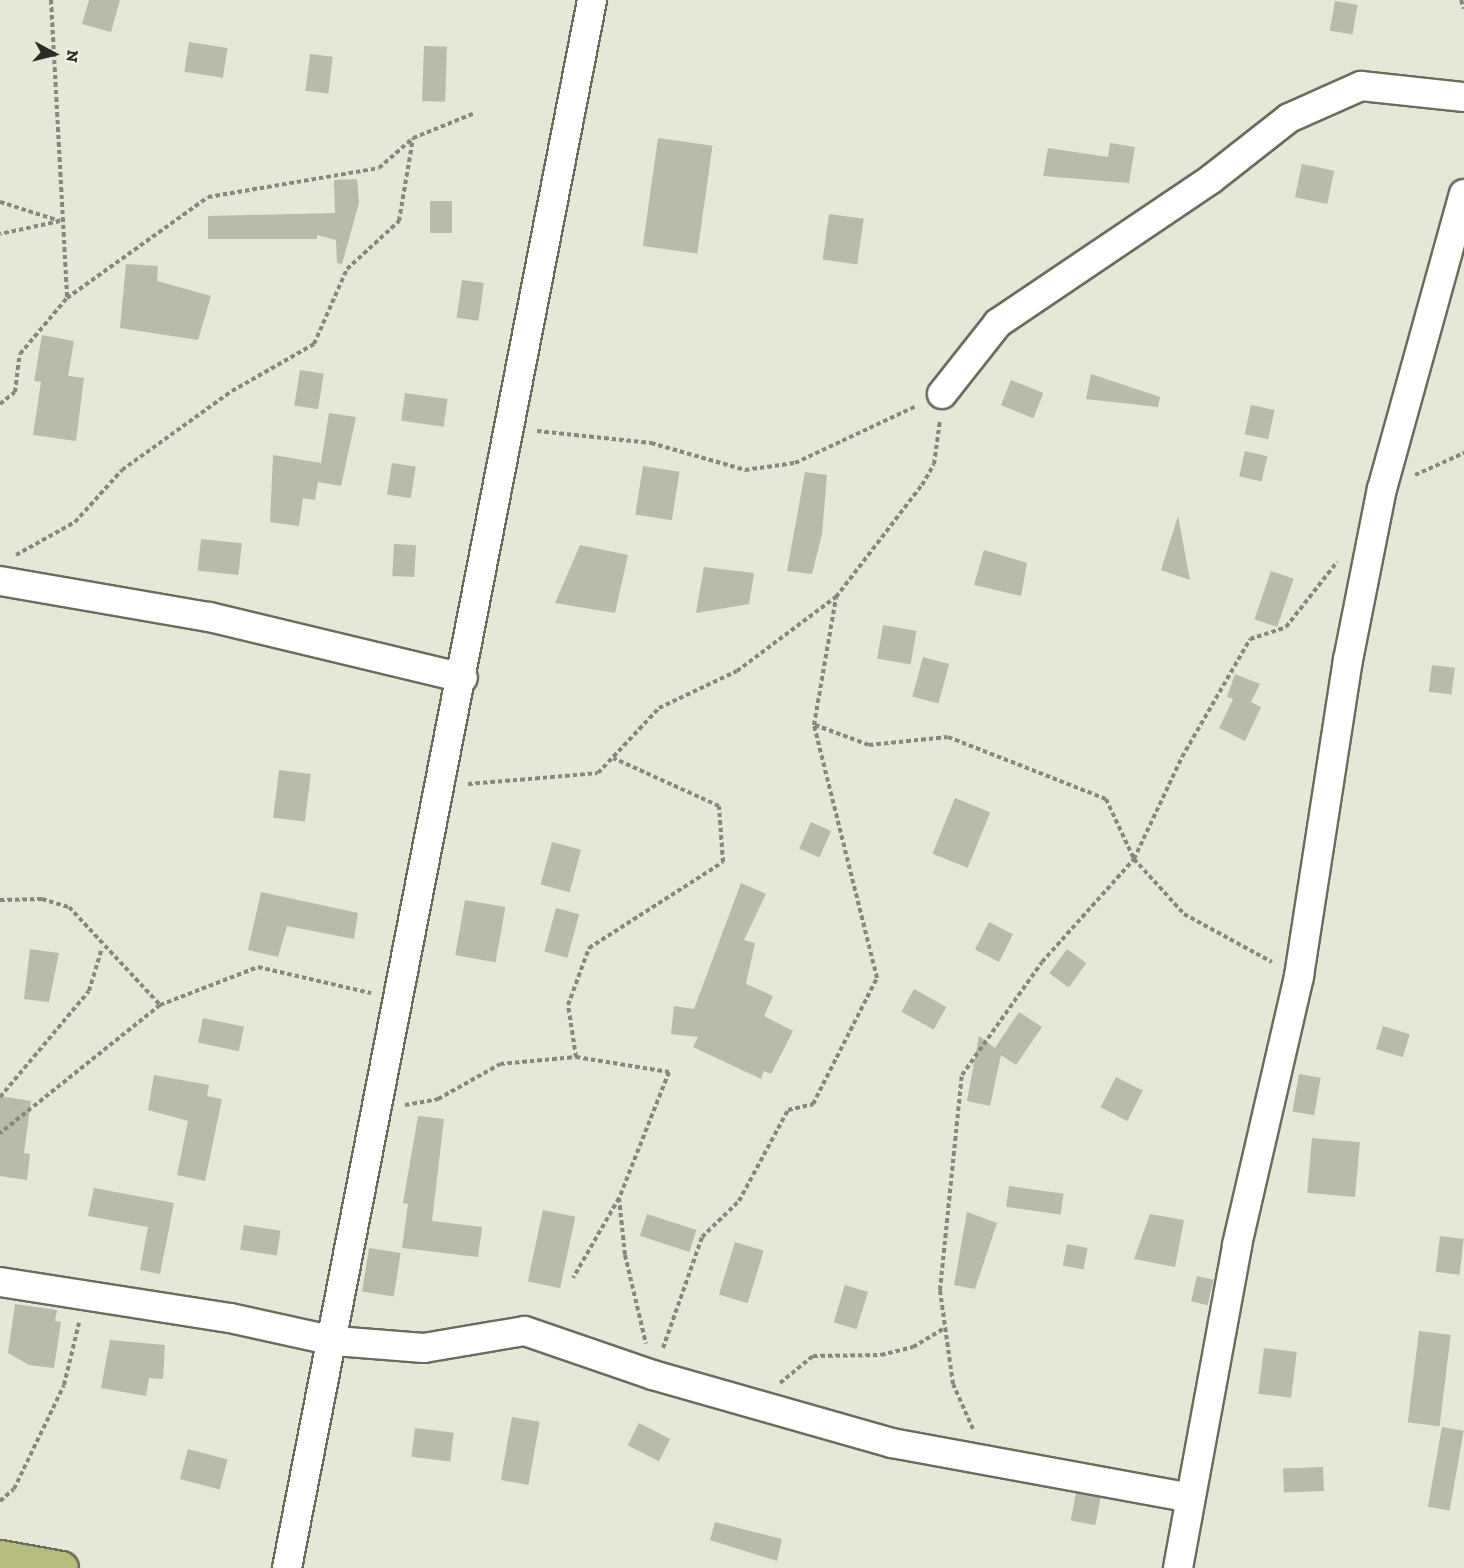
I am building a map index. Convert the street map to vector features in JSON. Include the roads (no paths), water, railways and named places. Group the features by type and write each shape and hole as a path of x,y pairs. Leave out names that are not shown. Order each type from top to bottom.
{"main road":[{"path":"0,1557 61,1568"}],"street":[{"path":"287,1568 335,1341 438,800 513,428 592,0"},
{"path":"942,394 998,323 1210,180 1289,118 1361,86 1464,97"},
{"path":"1178,1568 1187,1497 1299,976 1348,660 1382,489 1464,194"},
{"path":"5,570 463,678"},
{"path":"0,1262 41,1289"},
{"path":"0,1282 85,1299 230,1318 335,1341 424,1348 525,1331 653,1375 756,1402 892,1443 1187,1497"}]}
